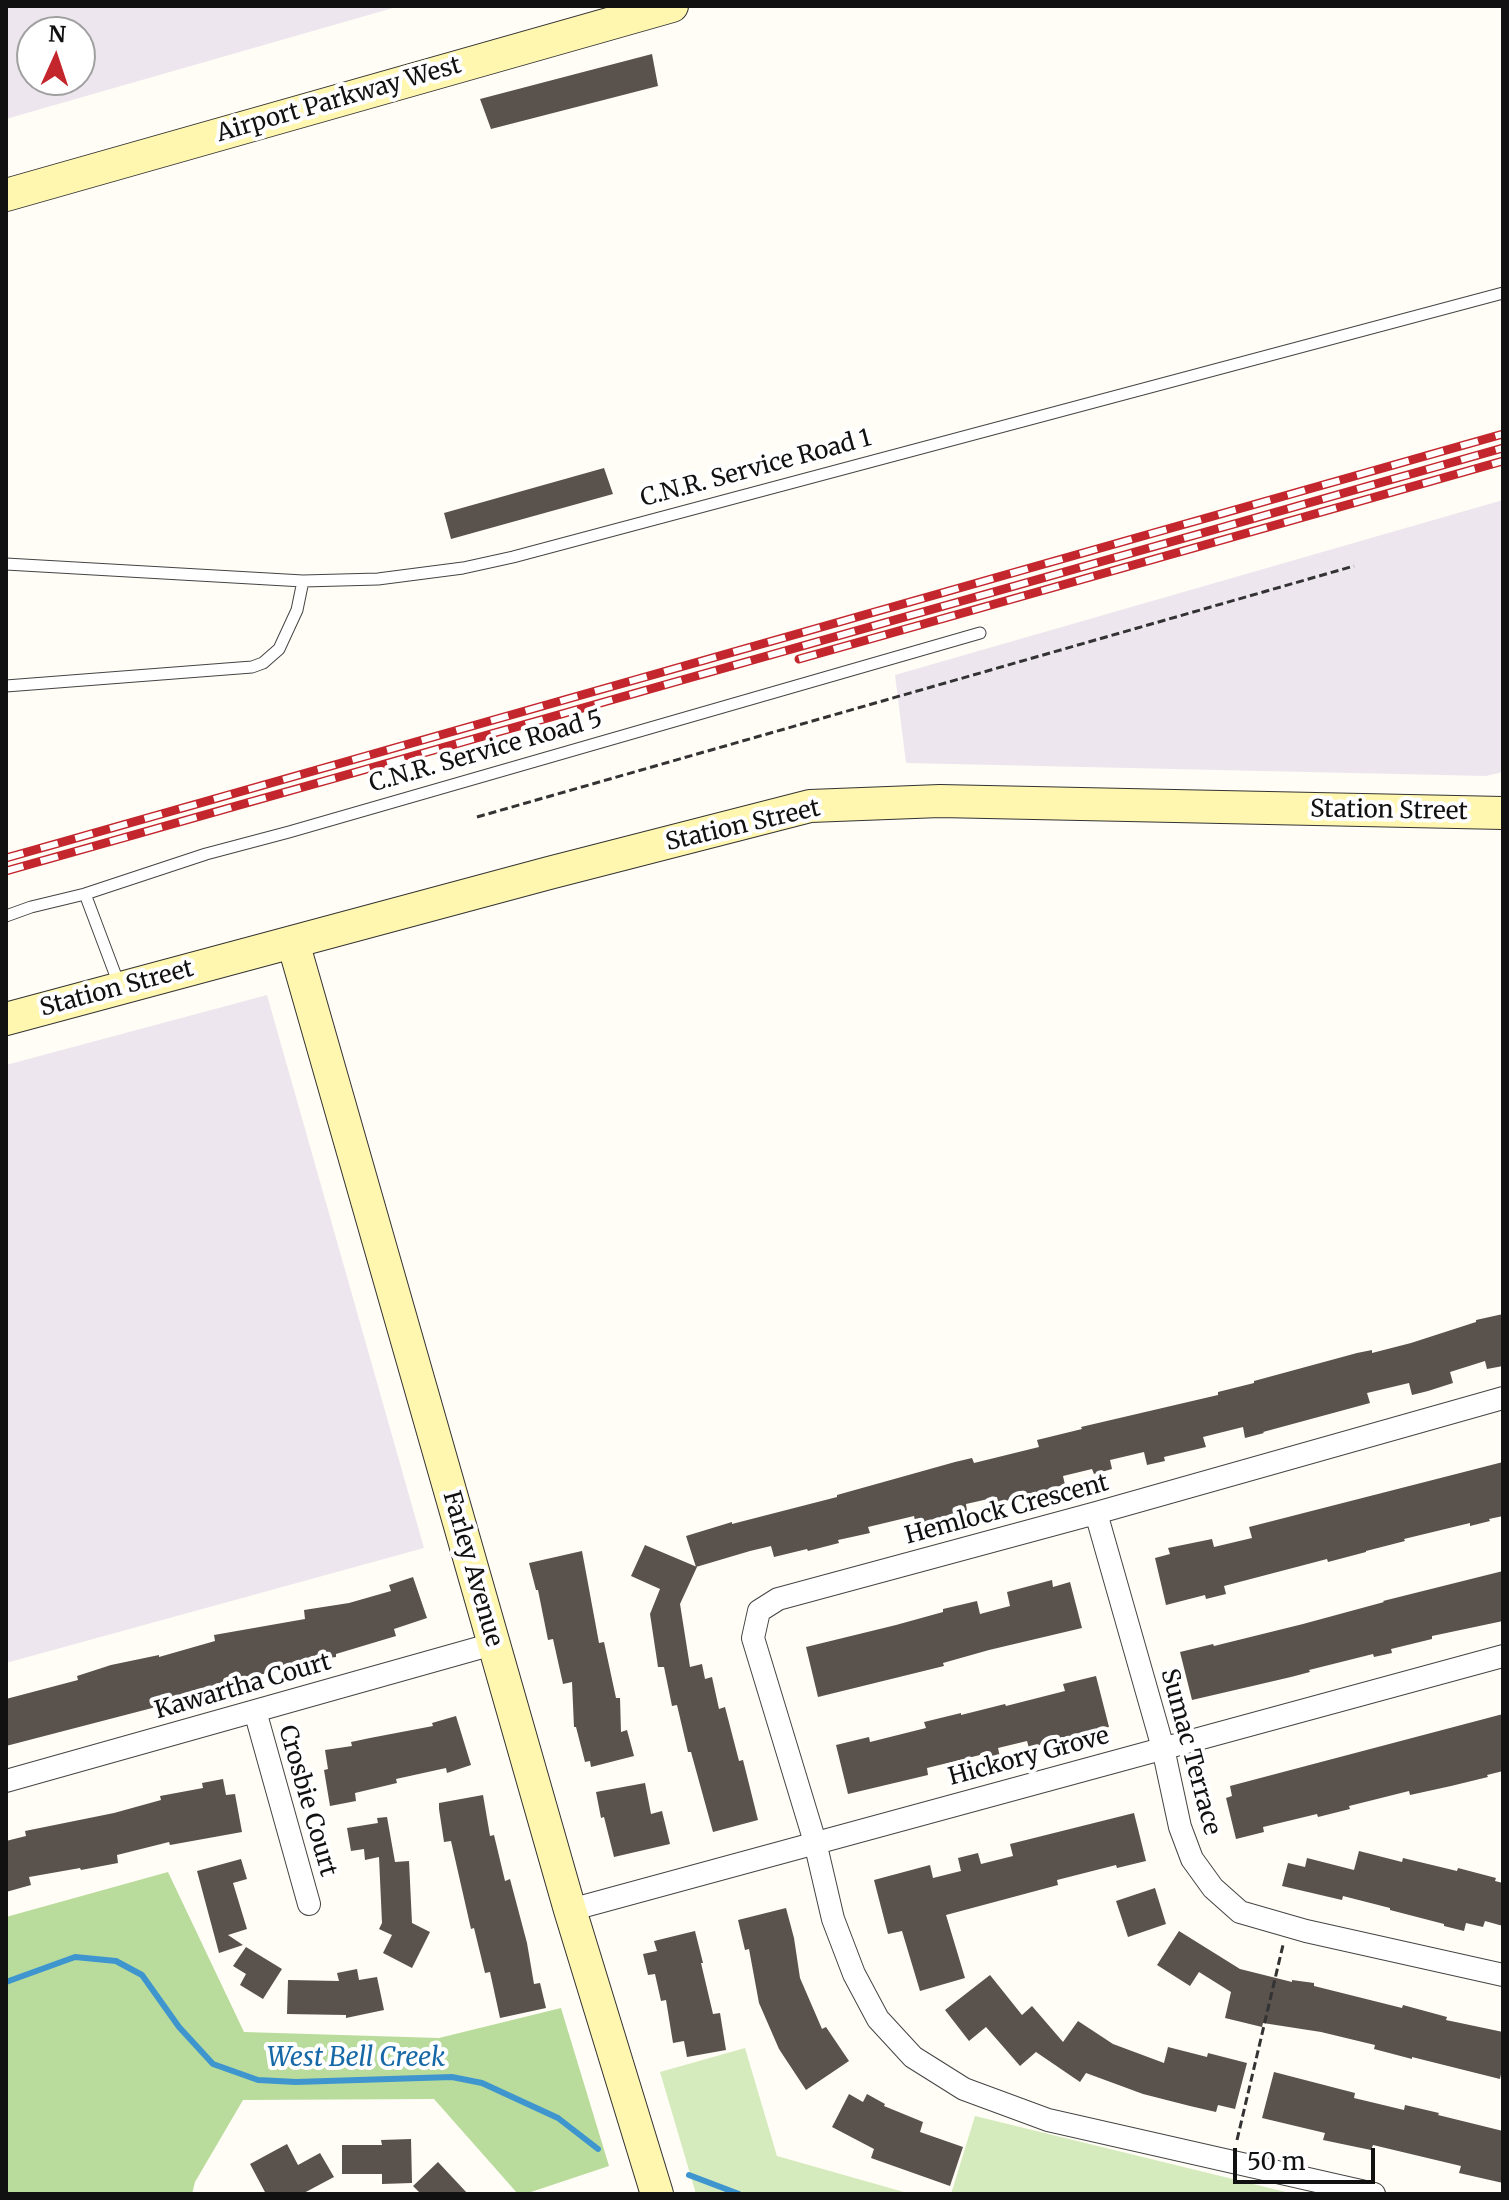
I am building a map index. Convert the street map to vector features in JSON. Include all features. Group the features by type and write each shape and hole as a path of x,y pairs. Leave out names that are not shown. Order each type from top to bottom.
{"street":[{"name":"Airport Parkway West","path":"6,195 672,6"},
{"name":"Station Street","path":"6,1019 810,806 940,801 1503,813"},
{"name":"Farley Avenue","path":"293,942 570,1910 657,2194"},
{"name":"Hemlock Crescent","path":"1374,2194 1048,2120 964,2089 913,2057 878,2019 854,1974 833,1919 815,1842 753,1638 759,1611 778,1599 1503,1398"},
{"name":"Sumac Terrace","path":"1096,1513 1163,1748 1180,1827 1192,1859 1213,1888 1240,1912 1288,1926 1503,1975"},
{"name":"Kawartha Court","path":"6,1781 493,1644"},
{"name":"Hickory Grove","path":"570,1910 1503,1656"},
{"name":"Crosbie Court","path":"255,1711 309,1904"}],"lane":[{"name":"C.N.R. Service Road 1","path":"6,564 303,581 378,579 463,568 1503,293"},
{"path":"6,686 252,667 263,663 279,649 297,610 303,581"},
{"name":"C.N.R. Service Road 5","path":"6,916 206,854 980,633"},
{"path":"85,894 120,988"}],"path":[{"path":"477,817 1354,566"},
{"path":"1237,2140 1288,1926"}],"shaded area":[{"path":"6,6 400,6 96,93 96,16 16,16 16,96 86,96 6,119"},
{"path":"1503,500 1503,772 1486,776 906,763 895,675"},
{"path":"267,995 424,1548 6,1663 6,1065"}],"green space":[{"path":"168,1872 244,2032 439,2038 561,2008 609,2166 518,2194 434,2099 243,2100 195,2182 192,2194 6,2194 6,1917"},
{"path":"745,2048 777,2156 911,2194 696,2194 660,2072"},
{"path":"975,2116 1294,2194 951,2194"}],"building":[{"path":"652,54 658,86 491,129 480,99"},
{"path":"604,468 613,494 451,539 444,513"},
{"path":"1503,1314 1503,1366 1487,1369 1485,1361 1450,1372 1453,1383 1428,1391 1412,1395 1409,1383 1367,1393 1370,1403 1264,1433 1245,1438 1243,1427 1203,1437 1206,1447 1164,1457 1165,1461 1147,1465 1144,1452 1110,1460 1112,1469 1094,1474 1092,1469 1063,1476 1065,1485 998,1503 997,1497 966,1504 967,1511 916,1525 914,1516 868,1527 870,1533 808,1551 774,1557 771,1546 696,1567 686,1536 837,1497 955,1462 972,1458 974,1463 1039,1447 1037,1440 1081,1427 1218,1395 1218,1392 1254,1381 1357,1353 1372,1350 1372,1353 1411,1343"},
{"path":"1503,1462 1503,1516 1224,1586 1226,1594 1206,1599 1205,1595 1166,1605 1155,1558 1170,1554 1168,1548 1212,1539 1214,1547 1252,1538 1249,1527"},
{"path":"645,1545 697,1567 680,1604 690,1667 702,1664 705,1679 712,1677 719,1709 725,1707 739,1761 743,1760 758,1820 713,1832 677,1705 672,1706 664,1667 658,1667 650,1614 660,1589 631,1576"},
{"path":"582,1551 599,1643 604,1642 616,1698 620,1698 621,1732 627,1730 634,1756 591,1767 590,1761 585,1762 574,1727 572,1682 563,1684 553,1639 548,1640 529,1563"},
{"path":"1503,1571 1503,1621 1432,1636 1432,1639 1391,1649 1392,1653 1374,1657 1373,1654 1192,1700 1180,1652 1303,1624"},
{"path":"413,1577 427,1618 394,1629 396,1636 336,1654 336,1657 288,1664 289,1670 244,1677 245,1681 216,1686 156,1704 156,1707 6,1746 6,1699 78,1680 77,1676 111,1665 159,1657 215,1641 214,1635 305,1619 304,1610 349,1603 391,1591 389,1585"},
{"path":"1052,1580 1053,1587 1070,1582 1082,1628 818,1697 806,1647 977,1601 980,1614 1010,1606 1007,1592"},
{"path":"1096,1676 1109,1727 1029,1748 1027,1741 998,1748 1000,1757 982,1761 980,1755 927,1768 928,1775 848,1794 836,1745 869,1737 870,1742 926,1728 924,1722 1065,1691 1063,1684"},
{"path":"1503,1714 1503,1771 1451,1786 1410,1795 1409,1791 1318,1817 1317,1814 1263,1827 1264,1832 1236,1839 1226,1798 1232,1796 1230,1786"},
{"path":"456,1716 471,1765 447,1773 446,1768 396,1779 397,1783 355,1793 356,1801 330,1806 324,1770 328,1769 325,1750 433,1726 432,1723"},
{"path":"223,1779 226,1795 235,1794 242,1832 170,1845 169,1842 117,1855 118,1863 29,1877 31,1885 6,1892 6,1841 26,1836 25,1831 114,1813 161,1800 160,1796 203,1788 202,1783"},
{"path":"645,1783 651,1814 662,1811 670,1844 614,1857 596,1792"},
{"path":"483,1795 490,1836 494,1835 505,1881 510,1879 534,1984 540,1983 546,2008 500,2018 490,1972 485,1973 474,1928 471,1929 451,1841 444,1842 439,1809 439,1803"},
{"path":"1134,1813 1146,1861 1057,1880 1058,1885 946,1915 965,1978 920,1991 902,1931 888,1934 874,1880 930,1865 933,1878 961,1871 958,1858 978,1853 981,1864 1013,1856 1010,1844"},
{"path":"387,1817 395,1862 409,1861 412,1923 430,1932 412,1968 383,1953 392,1935 379,1929 382,1923 379,1857 365,1860 364,1849 351,1851 347,1828 378,1823 377,1818"},
{"path":"1359,1851 1402,1862 1403,1858 1496,1878 1495,1881 1503,1883 1503,1926 1485,1921 1483,1927 1466,1923 1464,1931 1343,1896 1342,1900 1282,1886 1288,1863 1305,1867 1307,1858 1354,1870"},
{"path":"241,1859 247,1879 233,1883 247,1929 228,1935 243,1945 219,1953 197,1871"},
{"path":"1155,1888 1166,1924 1128,1937 1116,1901"},
{"path":"786,1908 800,1978 822,2029 826,2027 849,2061 806,2090 779,2049 759,2003 749,1949 745,1950 738,1920"},
{"path":"695,1931 713,2014 720,2013 726,2050 687,2057 684,2041 673,2043 666,2000 661,2001 655,1974 648,1975 643,1954 657,1951 654,1941"},
{"path":"1179,1931 1240,1969 1292,1982 1314,1983 1314,1986 1402,2008 1403,2005 1447,2017 1446,2020 1503,2032 1500,2079 1412,2059 1374,2049 1375,2045 1321,2032 1263,2023 1262,2027 1225,2018 1231,1992 1199,1972 1190,1986 1157,1965"},
{"path":"246,1947 282,1969 263,1999 240,1985 246,1974 233,1966"},
{"path":"357,1969 359,1980 377,1977 384,2010 346,2018 346,2015 287,2014 288,1980 339,1981 337,1973"},
{"path":"990,1975 1022,2015 1032,2006 1063,2042 1078,2021 1113,2044 1164,2063 1168,2047 1247,2063 1235,2109 1218,2105 1216,2112 1190,2106 1143,2094 1086,2073 1080,2082 1036,2052 1020,2066 986,2027 969,2041 945,2010"},
{"path":"1274,2072 1355,2093 1354,2098 1404,2110 1405,2105 1503,2131 1503,2183 1459,2173 1461,2166 1373,2145 1371,2150 1323,2140 1325,2133 1262,2118"},
{"path":"849,2094 863,2102 867,2094 884,2106 923,2122 920,2132 963,2147 950,2186 871,2158 874,2149 832,2127"},
{"path":"411,2139 412,2183 382,2184 382,2174 342,2174 342,2145 382,2145 381,2140"},
{"path":"287,2144 298,2165 320,2153 334,2177 302,2194 266,2194 250,2164"},
{"path":"438,2162 468,2194 421,2194 413,2186"}],"waterway":[{"name":"West Bell Creek","path":"6,1982 75,1957 116,1961 142,1975 179,2027 213,2064 258,2080 296,2082 452,2077 482,2083 558,2118 598,2149"},
{"name":"West Bell Creek","path":"689,2175 739,2194"}],"railway":[{"path":"6,858 1503,434"},
{"path":"6,871 1503,448"},
{"path":"799,659 1503,461"}]}
